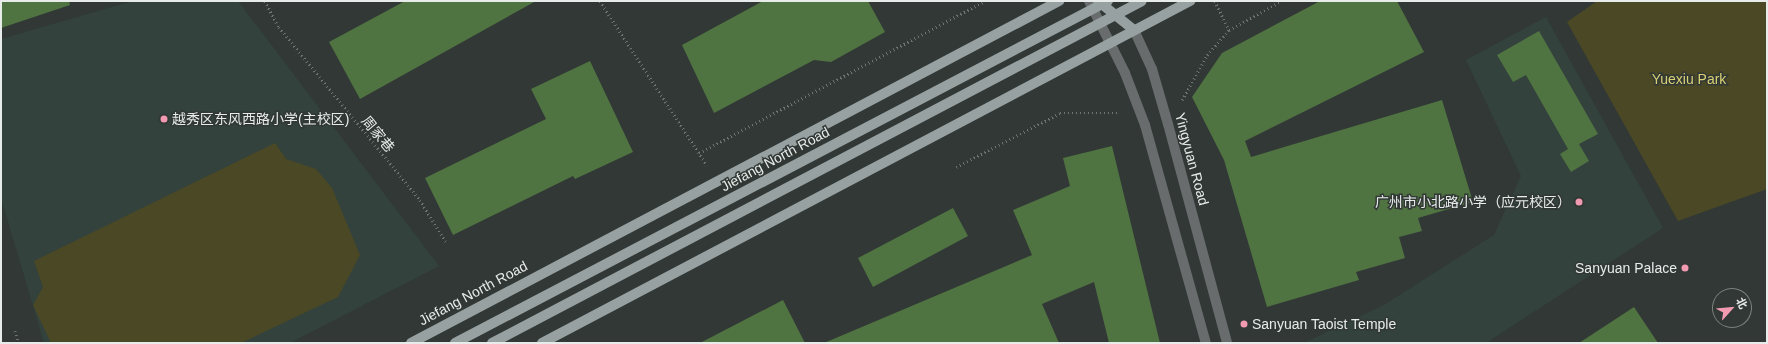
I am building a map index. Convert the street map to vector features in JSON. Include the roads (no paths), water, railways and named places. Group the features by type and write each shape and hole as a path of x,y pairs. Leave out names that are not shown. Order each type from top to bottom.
{"main road":[{"name":"Jiefang North Road","path":"411,343 717,180 1059,1"},
{"name":"Yingyuan Road","path":"1098,1 1134,30"},
{"name":"Jiefang North Road","path":"456,343 1108,1"},
{"path":"492,343 1142,1"},
{"path":"542,343 1190,1"}],"street":[{"path":"1089,1 1110,43 1145,125 1206,343"},
{"name":"Yingyuan Road","path":"1134,30 1152,69 1227,343"}],"place":[{"name":"越秀区东风西路小学(主校区)","path":"164,119"},
{"name":"广州市小北路小学（应元校区）","path":"1579,202"},
{"name":"Sanyuan Palace","path":"1685,268"},
{"name":"Sanyuan Taoist Temple","path":"1244,324"}],"park label":[{"name":"Yuexiu Park","path":"1689,79"}]}
